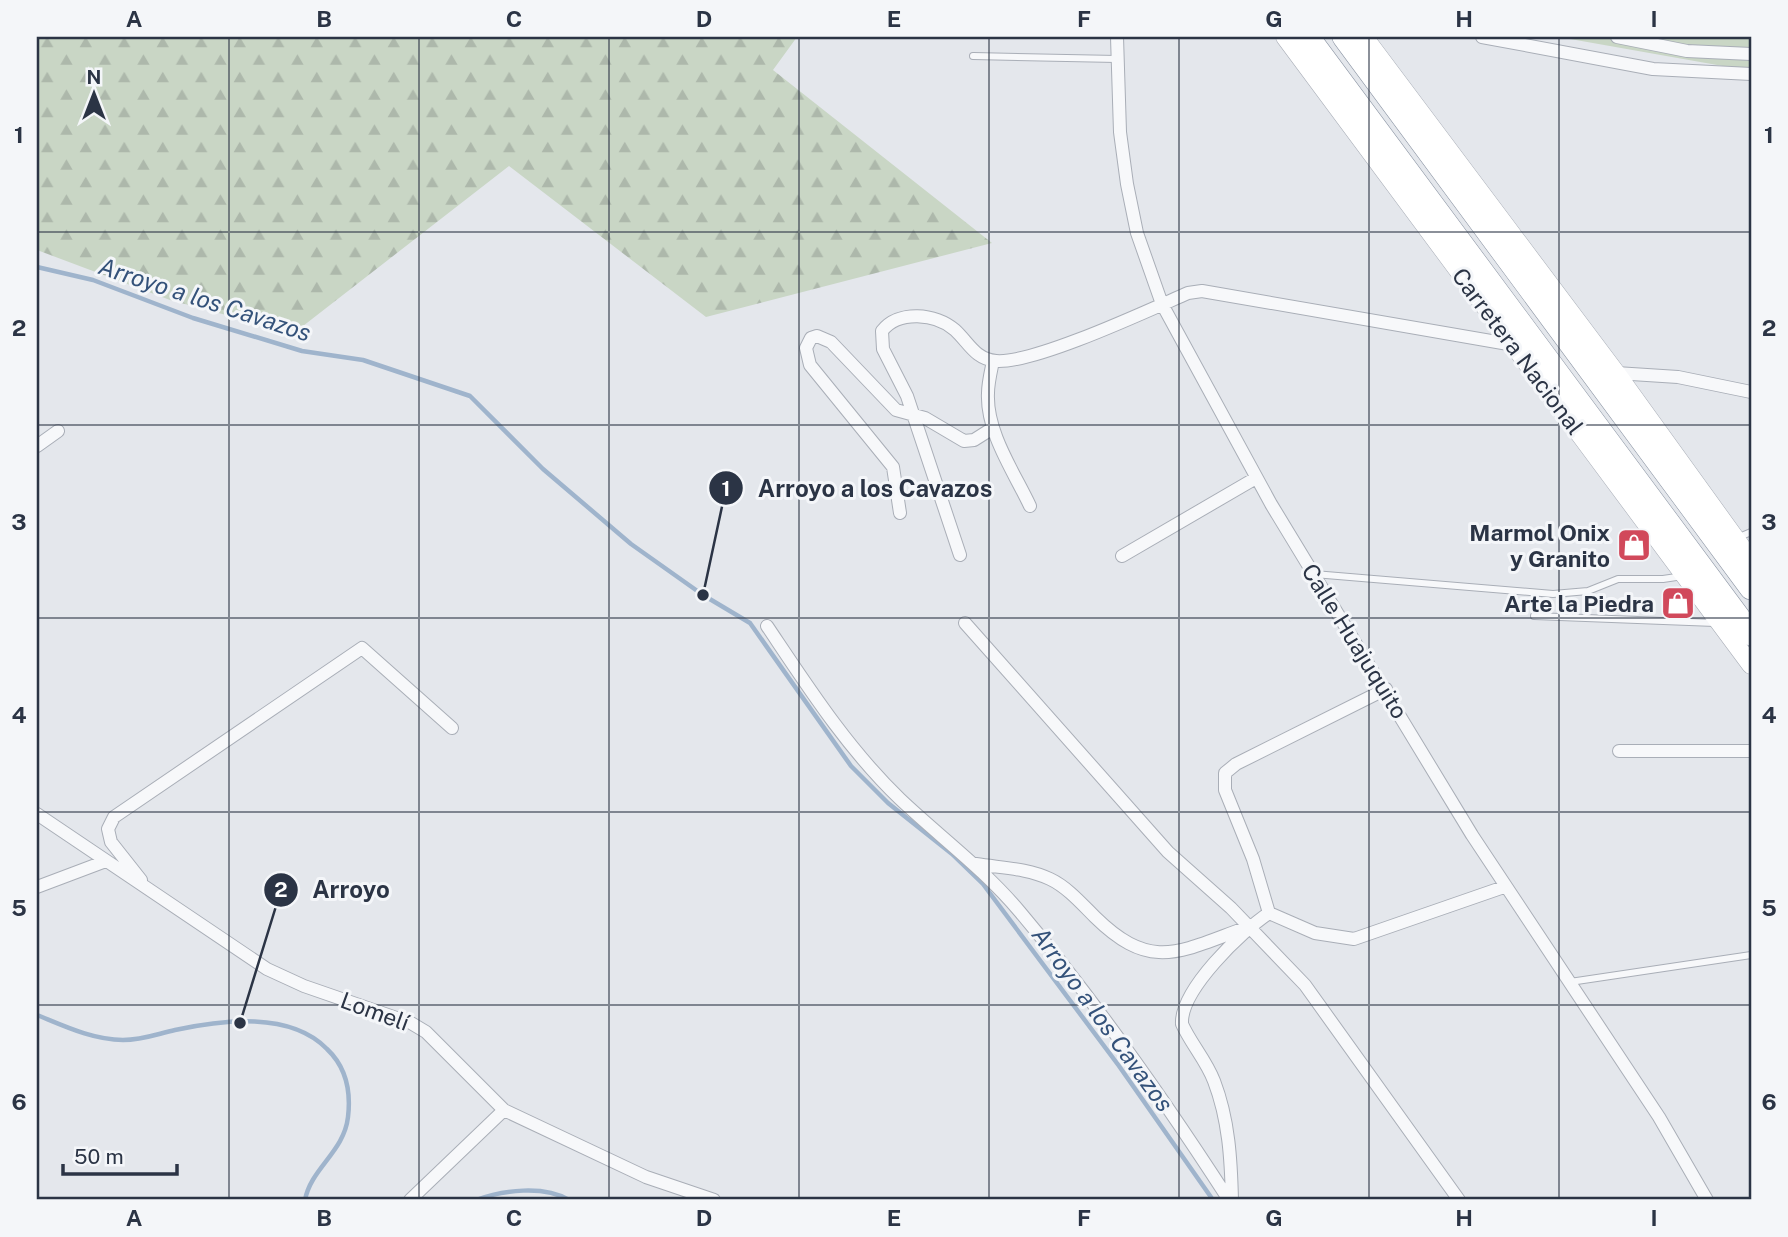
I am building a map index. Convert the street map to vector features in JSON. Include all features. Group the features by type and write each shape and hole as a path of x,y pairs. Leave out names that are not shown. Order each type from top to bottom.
{"highway":[{"name":"Carretera Nacional","path":"1308,37 1751,634"},
{"name":"Carretera Nacional","path":"1344,37 1751,588"}],"main road":[{"name":"Carretera Nacional","path":"1285,37 1751,665"},
{"path":"1364,37 1616,373 1743,535 1751,560"}],"street":[{"name":"Calle Huajuquito","path":"1117,37 1120,132 1128,184 1137,233 1162,304 1256,478 1504,887 1659,1117 1707,1200"},
{"path":"1482,37 1653,69 1751,74"},
{"path":"1617,37 1688,51 1751,54"},
{"path":"960,555 902,386 883,349 882,331 886,325 912,316 943,322 982,358 1008,361 1038,353 1188,293 1202,291 1514,345"},
{"path":"900,513 894,467 810,365 807,342 817,336 831,342 888,405 925,418 964,441 974,440 993,428"},
{"path":"993,361 988,393 993,428 1030,506"},
{"path":"1616,373 1678,377 1751,392"},
{"path":"37,446 58,431"},
{"path":"1122,556 1256,478"},
{"path":"965,623 1168,852 1249,926 1305,985 1459,1200"},
{"path":"767,626 828,719 860,757 899,798 976,864 1020,912 1136,1063 1231,1200"},
{"path":"147,887 111,842 108,829 114,817 362,648 452,728"},
{"path":"1386,689 1236,764 1225,773 1225,790 1253,859 1269,913 1315,933 1354,939 1504,887"},
{"path":"1619,751 1751,751"},
{"name":"Lomelí","path":"37,814 267,970 304,986 386,1013 426,1032 504,1110 646,1177 714,1200"},
{"path":"37,887 106,861"},
{"path":"976,864 1031,872 1051,879 1067,890 1116,937 1146,951 1183,950 1249,926 1269,913"},
{"path":"1231,1200 1230,1147 1224,1117 1214,1081 1182,1024 1181,1013 1198,985 1249,926"},
{"path":"410,1200 504,1110"}],"lane":[{"path":"973,56 1117,60"},
{"path":"1314,574 1553,594 1588,591 1618,579 1663,579 1685,575"},
{"path":"1534,616 1720,624"},
{"path":"1570,982 1751,955"}],"green space":[{"path":"37,37 797,37 773,70 992,243 706,317 509,166 294,333 170,300 37,250"},
{"path":"1559,37 1751,37 1751,71"}],"waterway":[{"name":"Arroyo a los Cavazos","path":"37,267 93,280 193,318 302,351 363,360 470,396 543,469 631,544 703,595 750,623 851,766 888,803 952,854 983,884 1119,1066 1213,1200"},
{"path":"37,1015 79,1032 123,1040 213,1023 255,1021 294,1029 312,1037 327,1049 339,1064 346,1080 349,1108 340,1140 314,1178 305,1200"},
{"path":"476,1200 523,1191 548,1192 569,1200"}],"place":[{"name":"Marmol Onix y Granito","path":"1634,545"},
{"name":"Arroyo a los Cavazos","path":"703,595"},
{"name":"Arte la Piedra","path":"1678,603"},
{"name":"Arroyo","path":"240,1023"}]}
